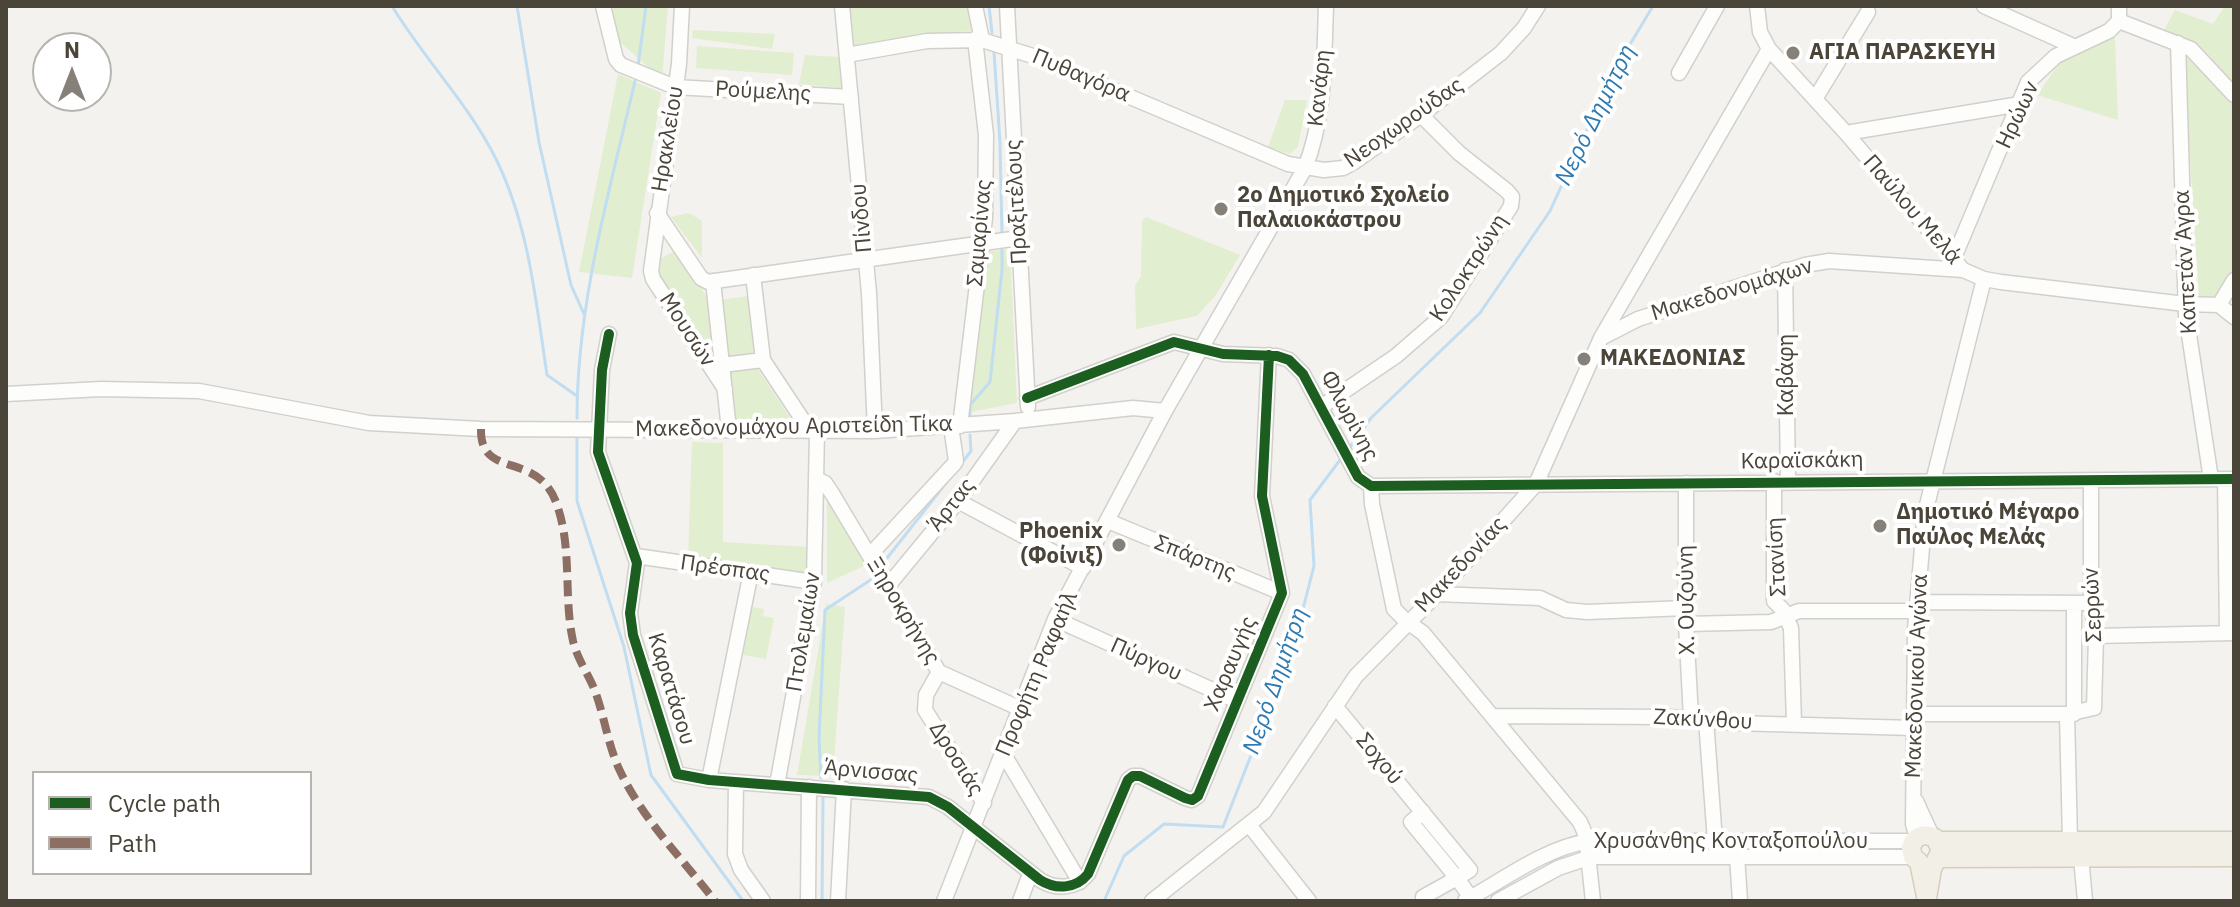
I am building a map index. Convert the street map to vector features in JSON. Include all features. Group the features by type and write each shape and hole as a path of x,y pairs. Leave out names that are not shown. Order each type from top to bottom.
{"main road":[{"name":"Χρυσάνθης Κονταξοπούλου","path":"1926,849 2070,841 2234,841"},
{"name":"Χρυσάνθης Κονταξοπούλου","path":"1926,849 2081,857 2234,857"},
{"path":"1926,849 1927,900"}],"street":[{"name":"Ρούμελης","path":"603,6 616,59 658,82 675,87 851,97"},
{"name":"Ηρακλείου","path":"651,271 675,87 682,6"},
{"name":"Πίνδου","path":"842,6 866,260 875,431"},
{"name":"Σαμαρίνας","path":"955,426 983,243 986,143 975,6"},
{"name":"Πραξιτέλους","path":"1007,6 1027,398"},
{"name":"Κανάρη","path":"1305,168 1320,106 1326,6"},
{"name":"Νεοχωρούδας","path":"1305,168 1329,170 1347,166 1421,115 1510,44 1538,6"},
{"path":"1679,73 1717,6"},
{"name":"Παύλου Μελά","path":"1757,6 1758,26 1769,49 1846,133 1958,265 1984,279 2185,304 2219,305"},
{"path":"1984,6 2073,46"},
{"path":"1815,99 1868,12"},
{"path":"2119,13 2191,49 2234,95"},
{"name":"Ηρώων","path":"1958,265 2028,82 2056,56 2109,31 2119,13"},
{"name":"Πυθαγόρα","path":"847,55 927,41 978,40 1009,47 1305,168"},
{"name":"Καπετάν Άγρα","path":"2178,43 2185,304 2224,479 2230,633"},
{"name":"Μακεδονίας","path":"1152,901 1250,826 1277,796 1356,676 1437,594 1536,484 1601,338 1769,49"},
{"path":"1846,133 2020,104"},
{"name":"Κολοκτρώνη","path":"1321,407 1396,356 1441,317 1511,206 1512,197 1507,191 1459,153 1421,115"},
{"path":"1165,411 1305,168"},
{"name":"Μουσών","path":"657,213 701,278 713,281 729,430"},
{"path":"713,281 1019,238"},
{"name":"Μακεδονομάχων","path":"1601,338 1638,319 1785,270 1829,261 1958,265"},
{"name":"Καβάφη","path":"1781,481 1785,270"},
{"name":"Μουσών","path":"651,271 653,279 725,389"},
{"path":"753,275 763,360 813,431"},
{"name":"Μακεδονικού Αγώνα","path":"1926,849 1913,793 1916,606 1925,513 1984,279"},
{"path":"2234,280 2219,305 2234,317"},
{"name":"Καρατάσου","path":"609,334 602,370 597,429 599,459 636,556 637,575 630,613 633,635 677,774"},
{"path":"1022,420 1027,398 1169,343 1200,349"},
{"name":"Φλωρίνης","path":"1200,349 1223,354 1269,355 1289,360 1297,366 1361,481 1371,486 1391,600 1396,612 1423,633 1492,716 1580,822 1587,842"},
{"path":"1269,355 1262,496 1282,593"},
{"path":"722,365 763,360"},
{"name":"Μακεδονομάχου Αριστείδη Τίκα","path":"6,394 101,389 199,391 369,423 519,429 875,431 1133,408 1165,411"},
{"name":"Προφήτη Ραφαήλ","path":"944,901 1055,619 1165,411"},
{"name":"Άρτας","path":"887,587 1022,420"},
{"name":"Άρτας","path":"870,555 956,461 955,426"},
{"name":"Πτολεμαίων","path":"777,785 814,582 816,479 813,431"},
{"name":"Ξηροκρήνης","path":"816,479 827,486 939,672 1021,709"},
{"name":"Καραϊσκάκη","path":"1371,486 2224,479"},
{"name":"Στανίση","path":"1781,481 1774,601 1787,617 1791,628 1794,724"},
{"name":"Σερρών","path":"2071,714 2090,710 2095,705 2091,481"},
{"name":"Χ. Ουζούνη","path":"1686,483 1686,624 1715,841"},
{"path":"958,501 1083,568"},
{"name":"Σπάρτης","path":"1108,521 1282,593"},
{"name":"Πρέσπας","path":"636,556 814,582"},
{"path":"709,780 751,572"},
{"name":"Χαραυγής","path":"1080,882 1088,874 1128,780 1133,776 1140,776 1185,798 1192,800 1198,796 1282,593"},
{"path":"1437,594 1540,598 1566,610 1587,612 1686,608"},
{"name":"Σερρών","path":"2070,841 2074,603"},
{"path":"1686,624 1771,622 1799,611 2091,603"},
{"name":"Πύργου","path":"1055,619 1237,701"},
{"path":"2096,636 2230,633"},
{"name":"Δροσιάς","path":"939,672 926,695 925,710 984,803"},
{"name":"Σοχού","path":"1335,706 1470,870 1457,878 1468,899"},
{"name":"Ζακύνθου","path":"1492,716 1698,719 1794,724 2071,714"},
{"path":"1003,753 1080,882"},
{"name":"Άρνισσας","path":"677,774 709,780 929,797 948,807 1030,874 1053,886 1080,882"},
{"path":"736,782 735,854 741,870 763,901"},
{"path":"808,901 809,787"},
{"path":"838,901 844,789"},
{"path":"1250,826 1309,901"},
{"name":"Χρυσάνθης Κονταξοπούλου","path":"1468,899 1539,860 1587,842 1715,841 1926,849"},
{"path":"1587,842 1593,901"},
{"name":"Χρυσάνθης Κονταξοπούλου","path":"1498,901 1558,868 1587,857 1737,856 1926,849"},
{"path":"1737,856 1740,901"},
{"path":"2081,857 2085,901"},
{"path":"1020,901 1030,874"},
{"path":"1423,897 1457,878"}],"green space":[{"path":"613,6 668,6 662,80 611,34"},
{"path":"850,6 970,6 976,30 853,48"},
{"path":"2225,6 2234,6 2234,287 2227,297 2199,296 2183,52 2162,34 2175,10 2213,24"},
{"path":"693,30 775,34 772,49 692,38"},
{"path":"2115,38 2118,120 2037,95 2061,61 2105,39"},
{"path":"697,46 794,53 792,75 696,68"},
{"path":"805,55 840,57 841,88 799,84"},
{"path":"618,74 661,93 632,278 579,272"},
{"path":"1285,100 1307,100 1298,147 1290,154 1268,147"},
{"path":"689,213 702,221 702,258 671,217"},
{"path":"1146,217 1240,255 1216,295 1197,316 1136,329 1135,286 1141,276 1142,221"},
{"path":"1010,249 1017,403 965,413 984,252"},
{"path":"676,250 708,299 712,347 704,349 655,273 657,261"},
{"path":"748,296 757,368 791,419 734,420 721,300"},
{"path":"692,442 723,443 723,542 809,547 808,575 688,558"},
{"path":"827,495 866,565 827,583"},
{"path":"826,604 845,607 833,776 797,775"},
{"path":"752,607 764,609 763,616 774,618 766,659 743,655"}],"waterway":[{"path":"392,6 472,119 496,159 524,238 547,375 577,396"},
{"path":"517,6 539,142 571,285 584,314"},
{"path":"638,66 646,6"},
{"path":"989,6 992,33"},
{"name":"Νερό Δημήτρη","path":"1348,450 1371,418 1480,313 1550,211 1614,71 1653,6"},
{"path":"994,52 1002,234"},
{"path":"577,418 578,375 589,289 636,77"},
{"path":"970,415 970,405 990,382 1002,247"},
{"path":"961,464 971,451 970,435"},
{"path":"577,438 577,501 624,647 651,775 743,901"},
{"name":"Νερό Δημήτρη","path":"1104,901 1124,856 1164,824 1223,827 1293,648 1314,566 1310,500 1343,456"},
{"path":"884,562 946,483"},
{"path":"821,778 819,738 825,610 872,579"},
{"path":"822,901 823,797"}],"marked path":[{"path":"481,429 483,445 489,455 536,476 547,486 556,502 564,537 573,641 595,691 617,763 652,823 715,901"}],"cycle path":[{"path":"609,334 602,370 598,452 637,563 630,613 633,635 677,774 709,780 929,797 948,807 1040,880 1059,886 1078,883 1088,874 1128,780 1133,776 1140,776 1185,798 1192,800 1198,796 1282,593 1262,496 1269,355"},
{"path":"1027,398 1174,342 1223,354 1277,356 1289,360 1303,374 1358,477 1371,486 2234,479"}],"place":[{"name":"ΑΓΙΑ ΠΑΡΑΣΚΕΥΗ","path":"1793,53"},
{"name":"2ο Δημοτικό Σχολείο Παλαιοκάστρου","path":"1221,209"},
{"name":"ΜΑΚΕΔΟΝΙΑΣ","path":"1584,359"},
{"name":"Δημοτικό Μέγαρο Παύλος Μελάς","path":"1880,526"},
{"name":"Phoenix (Φοίνιξ)","path":"1119,545"}]}
